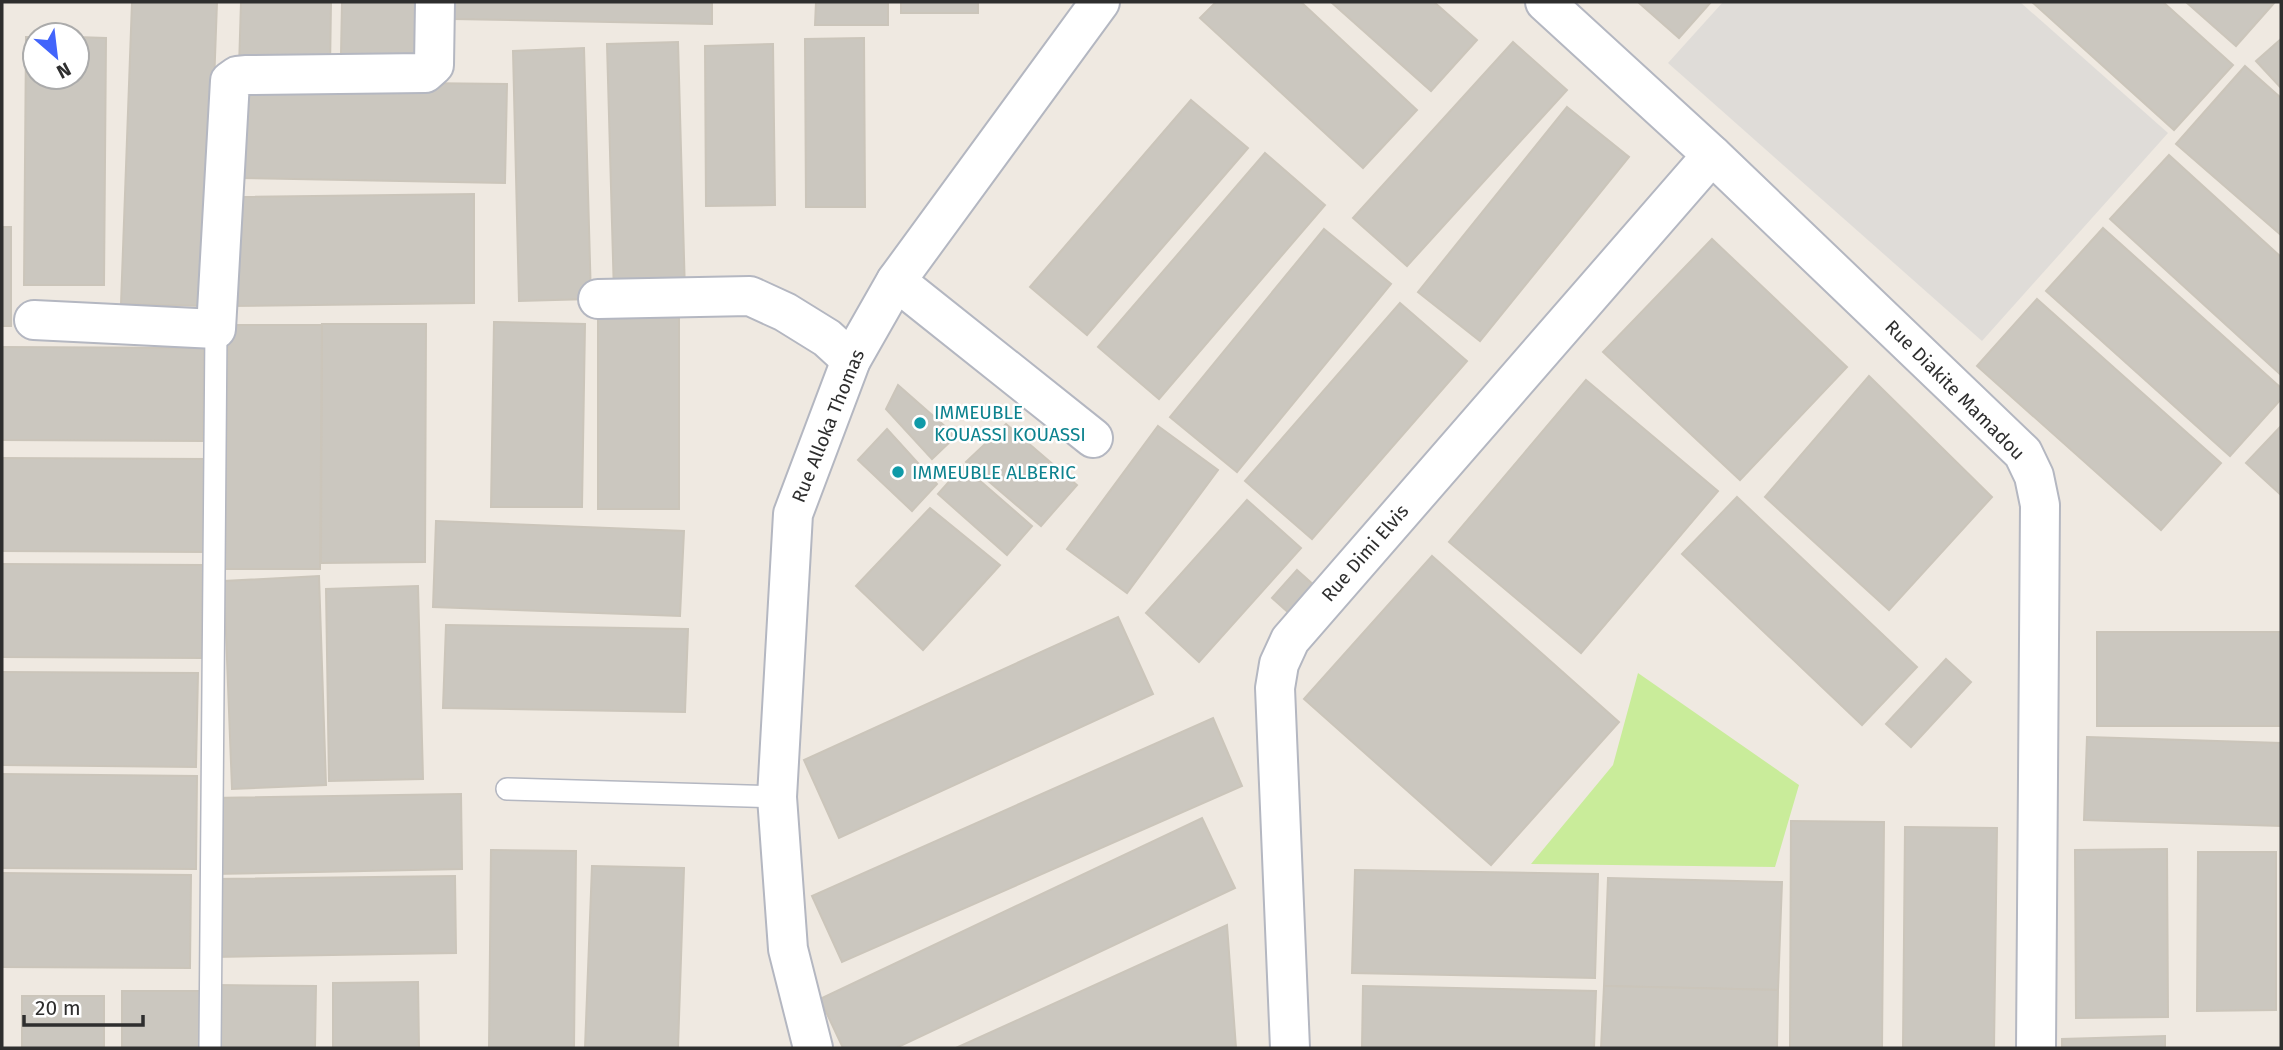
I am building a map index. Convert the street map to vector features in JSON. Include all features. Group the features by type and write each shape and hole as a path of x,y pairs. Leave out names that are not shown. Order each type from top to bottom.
{"street":[{"path":"34,320 216,329 230,81 237,76 247,75 425,73 434,65 435,2"},
{"name":"Rue Alloka Thomas","path":"813,1048 788,949 777,797 793,514 851,360 895,281 1100,2"},
{"name":"Rue Diakite Mamadou","path":"1545,2 1712,155 2023,453 2034,475 2040,505 2036,1048"},
{"name":"Rue Dimi Elvis","path":"1290,1048 1275,688 1279,664 1290,640 1712,155"},
{"path":"895,281 1093,438"},
{"path":"598,299 750,296 785,312 827,338 851,360"}],"lane":[{"path":"210,1048 216,329"},
{"path":"507,789 777,797"}],"green space":[{"path":"1638,673 1799,785 1775,867 1531,864 1613,765"}],"shaded area":[{"path":"1723,2 2020,2 2168,133 1982,341 1668,63"}],"building":[{"path":"132,2 217,2 206,306 121,304"},
{"path":"241,2 331,2 330,70 239,68"},
{"path":"342,2 421,2 420,56 341,55"},
{"path":"453,2 712,2 712,24 453,19"},
{"path":"816,2 888,2 888,25 815,25"},
{"path":"901,2 978,2 978,13 901,13"},
{"path":"1216,2 1301,2 1417,110 1363,168 1200,18"},
{"path":"1331,2 1434,2 1477,40 1431,91"},
{"path":"1638,2 1711,2 1679,38"},
{"path":"2032,2 2163,2 2233,65 2174,130"},
{"path":"2186,2 2275,2 2236,46"},
{"path":"91,37 106,38 104,285 24,285 26,91 91,91"},
{"path":"864,38 865,207 806,207 805,39"},
{"path":"2281,39 2281,88 2256,61"},
{"path":"678,42 685,293 614,295 607,44"},
{"path":"1513,42 1567,90 1407,266 1353,218"},
{"path":"773,44 775,205 706,206 705,46"},
{"path":"584,48 591,299 519,301 513,51"},
{"path":"2245,66 2281,98 2281,235 2176,144"},
{"path":"240,81 507,84 505,183 237,178"},
{"path":"1191,100 1248,148 1087,335 1030,287"},
{"path":"1567,107 1629,157 1480,341 1418,292"},
{"path":"1265,153 1325,205 1159,399 1098,347"},
{"path":"2169,155 2281,257 2281,375 2110,219"},
{"path":"474,194 474,303 227,306 226,197"},
{"path":"2,227 11,227 11,326 2,326"},
{"path":"2103,228 2281,388 2281,399 2230,456 2046,291"},
{"path":"1324,229 1391,284 1237,472 1170,417"},
{"path":"1712,239 1847,367 1740,480 1603,352"},
{"path":"2037,299 2221,463 2161,530 1977,366"},
{"path":"1400,303 1467,361 1312,539 1245,481"},
{"path":"598,315 679,315 679,509 598,509"},
{"path":"494,322 585,324 582,507 491,507"},
{"path":"322,324 426,324 425,562 321,563"},
{"path":"228,325 322,325 320,569 225,569"},
{"path":"2,347 204,348 203,441 2,440"},
{"path":"1869,376 1992,497 1889,610 1765,497"},
{"path":"1586,380 1718,491 1581,653 1449,542"},
{"name":"IMMEUBLE KOUASSI KOUASSI","path":"898,385 956,436 932,459 886,409"},
{"path":"1006,424 1077,485 1041,526 966,462"},
{"path":"1158,426 1218,470 1127,593 1067,549"},
{"path":"2281,426 2281,495 2246,463"},
{"name":"IMMEUBLE ALBERIC","path":"887,429 937,484 912,511 858,460"},
{"path":"2,458 207,459 205,552 2,551"},
{"path":"963,466 1032,526 1007,555 938,494"},
{"path":"1737,497 1917,667 1862,725 1682,554"},
{"path":"1247,500 1301,548 1199,662 1146,613"},
{"path":"930,508 1000,565 923,650 856,586"},
{"path":"436,521 684,531 680,616 433,607"},
{"path":"1432,556 1619,722 1491,865 1304,699"},
{"path":"2,564 203,565 202,658 2,657"},
{"path":"1297,570 1324,594 1299,622 1272,598"},
{"path":"319,576 326,785 232,789 224,581"},
{"path":"418,586 423,779 329,781 326,589"},
{"path":"1118,617 1153,694 839,838 804,760"},
{"path":"446,625 688,629 685,712 443,708"},
{"path":"2097,632 2281,632 2281,726 2097,726"},
{"path":"1946,659 1971,682 1911,747 1886,724"},
{"path":"2,672 198,673 196,767 2,765"},
{"path":"1213,718 1242,786 842,962 812,896"},
{"path":"2087,737 2281,743 2281,826 2084,820"},
{"path":"2,774 197,776 196,869 2,868"},
{"path":"461,794 462,869 213,874 212,798"},
{"path":"1202,818 1235,888 896,1048 843,1048 820,999"},
{"path":"1791,821 1884,822 1882,1048 1790,1048"},
{"path":"1905,827 1997,828 1994,1048 1903,1048"},
{"path":"2167,849 2168,1017 2076,1018 2075,850"},
{"path":"491,850 576,851 574,1048 489,1048"},
{"path":"2198,852 2276,852 2276,1010 2197,1011"},
{"path":"592,866 684,868 678,1048 585,1048"},
{"path":"1355,870 1598,874 1595,978 1352,973"},
{"path":"2,873 191,875 190,968 2,967"},
{"path":"455,876 456,953 214,957 214,879"},
{"path":"1608,878 1782,882 1778,990 1604,986"},
{"path":"1227,925 1236,1048 956,1048"},
{"path":"418,982 419,1048 333,1048 333,983"},
{"path":"216,985 316,986 315,1048 215,1048"},
{"path":"1363,986 1596,991 1594,1048 1362,1048"},
{"path":"1604,986 1778,990 1777,1048 1601,1048"},
{"path":"122,991 200,991 200,1048 122,1048"},
{"path":"22,996 104,996 104,1048 22,1048"},
{"path":"2165,1036 2165,1048 2062,1048 2062,1039"}],"place":[{"name":"IMMEUBLE KOUASSI KOUASSI","path":"920,423"},
{"name":"IMMEUBLE ALBERIC","path":"898,472"}]}
